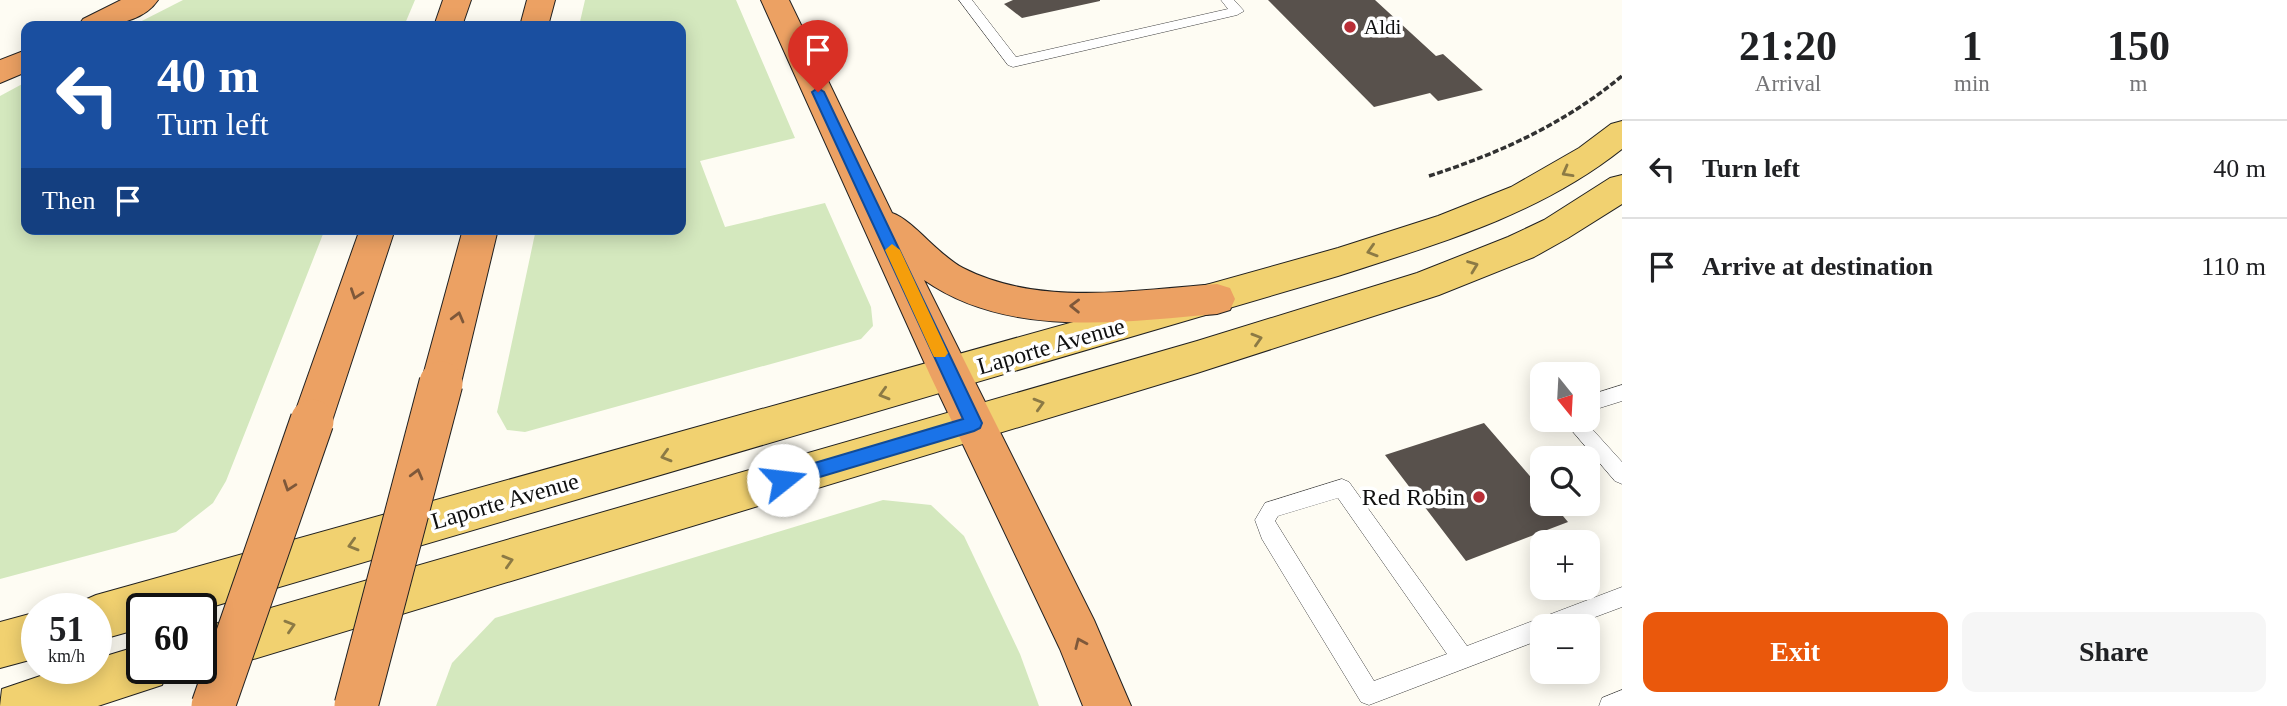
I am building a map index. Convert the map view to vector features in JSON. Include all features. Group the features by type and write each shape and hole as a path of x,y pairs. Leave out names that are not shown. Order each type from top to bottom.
{"highway":[{"path":"103,21 144,0"},
{"path":"450,21 457,0"},
{"path":"535,21 541,0"},
{"path":"775,0 950,375 1077,636 1107,706"},
{"path":"0,73 21,62"},
{"path":"872,207 911,251 951,279 999,297 1052,306 1109,307 1217,299"},
{"path":"214,706 376,235"},
{"path":"356,706 479,235"}],"main road":[{"name":"Laporte Avenue","path":"112,613 1217,299 1437,230 1493,210 1582,163 1622,132"},
{"path":"217,647 1197,358 1426,285 1521,247 1556,229 1622,187"},
{"path":"0,645 21,639"},
{"path":"19,706 126,674"}],"lane":[{"path":"965,0 1013,62 1237,11 1227,0"},
{"path":"1600,400 1622,393"},
{"path":"1583,432 1622,475"},
{"path":"1463,658 1342,488 1272,509 1265,520 1269,532 1369,694 1463,658 1530,632"},
{"path":"1577,614 1622,597"},
{"path":"1610,706 1622,701"}],"path":[{"path":"1429,176 1521,143 1597,98 1622,76"}],"green space":[{"path":"183,0 415,0 406,21 142,21"},
{"path":"585,0 736,0 795,138 700,161 725,227 825,203 871,307 873,326 861,339 525,432 507,430 497,412 535,235 686,235 686,21 580,21"},
{"path":"21,85 21,235 323,235 226,481 213,503 176,532 0,579 0,96"},
{"path":"883,500 931,505 964,536 1020,654 1039,706 436,706 452,663 495,618"}],"building":[{"path":"1013,0 1100,1 1022,18 1004,4"},
{"name":"Aldi","path":"1268,0 1375,0 1436,56 1443,54 1483,90 1438,101 1430,93 1374,107"},
{"name":"Red Robin","path":"1484,423 1530,476 1530,516 1563,516 1568,522 1547,530 1530,530 1530,537 1466,561 1385,455"}],"slow traffic":[{"path":"892,250 940,353"}],"place":[{"name":"Aldi","path":"1350,27"},
{"name":"Red Robin","path":"1479,497"}],"route":[{"path":"783,480 974,423 818,92"}]}
